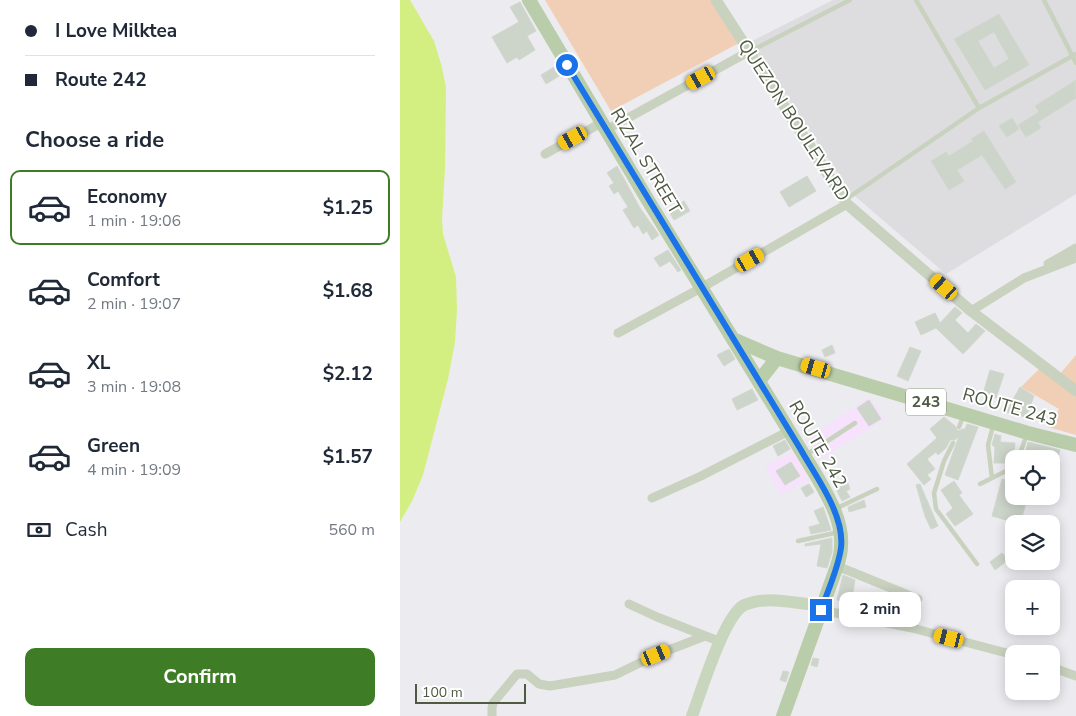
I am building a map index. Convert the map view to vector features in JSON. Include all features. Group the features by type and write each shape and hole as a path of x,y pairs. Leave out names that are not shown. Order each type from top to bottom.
{"main road":[{"name":"RIZAL STREET","path":"529,0 701,288 735,340"},
{"name":"ROUTE 243","path":"735,340 777,358 1028,433 1076,445"},
{"name":"ROUTE 242","path":"735,340 805,456 834,510 840,532 841,546 837,566 784,716"},
{"path":"759,381 777,358"},
{"path":"692,716 721,642 731,621 741,607 749,603 765,601 822,608"}],"street":[{"name":"QUEZON BOULEVARD","path":"716,0 846,202 971,311 1076,391"},
{"path":"545,154 748,52"},
{"path":"618,333 701,288 846,202"},
{"path":"971,311 1076,248"},
{"path":"1024,278 1076,258"},
{"path":"652,498 701,476 789,431"},
{"path":"837,566 918,599"},
{"path":"629,604 721,642"},
{"path":"822,608 912,628 1005,653"},
{"path":"492,716 493,703 517,674 526,674 539,684 550,686 615,675 656,655 705,636"},
{"path":"1060,670 1076,676"}],"lane":[{"path":"748,52 850,0"},
{"path":"916,0 980,108"},
{"path":"1044,0 1076,62"},
{"path":"846,202 980,108 1074,55"},
{"path":"959,427 964,413"},
{"path":"992,478 988,445 994,422"},
{"path":"805,456 855,423"},
{"path":"1021,450 1028,433"},
{"path":"953,443 944,461 934,493 936,509 977,564"},
{"path":"980,484 1005,472"},
{"path":"834,510 877,489"},
{"path":"798,540 840,532"}],"shaded area":[{"path":"400,0 410,0 434,41 446,87 442,219 443,234 456,277 457,309 455,342 448,379 423,475 412,501 400,522"},
{"path":"545,0 712,0 739,43 611,111"},
{"path":"833,0 1076,0 1076,194 946,274 850,192 750,42"},
{"path":"1076,355 1076,387 1060,374"},
{"path":"1040,368 1076,395 1076,435 1048,427 1059,409 1021,387"},
{"path":"869,397 885,419 819,460 807,439"},
{"path":"793,451 809,480 781,495 765,466"}],"building":[{"path":"520,2 536,31 527,36 535,50 519,60 517,57 507,63 492,37 519,22 510,7"},
{"path":"999,14 1029,65 985,90 954,39","holes":["994,32 1009,59 994,68 978,41"]},
{"path":"556,66 561,75 546,84 541,75"},
{"path":"1076,80 1076,98 1038,122 1041,128 1026,137 1018,125 1039,112 1035,106"},
{"path":"1012,118 1019,129 1007,137 999,126"},
{"path":"984,131 1016,182 1005,189 982,155 957,170 964,181 949,190 931,161 946,152 949,156 973,141 971,139"},
{"path":"617,166 640,208 659,235 652,240 647,231 643,234 638,225 634,228 623,210 628,207 618,191 614,194 609,186 614,183 607,173"},
{"path":"807,176 816,191 789,207 780,192"},
{"path":"684,201 690,211 674,220 668,210"},
{"path":"668,250 681,270 678,272 670,261 660,267 654,258"},
{"path":"955,307 962,313 955,320 968,333 976,324 985,331 963,354 936,328 921,335 915,322 935,313 940,323"},
{"path":"832,345 835,353 825,357 822,350"},
{"path":"910,347 921,351 908,381 897,376"},
{"path":"729,349 735,359 724,366 717,355"},
{"path":"990,370 1004,374 996,398 983,394"},
{"path":"1020,387 1034,396 1026,417 1006,412"},
{"path":"752,389 758,400 737,410 732,399"},
{"path":"869,400 881,419 869,426 857,408"},
{"path":"944,417 958,431 965,429 967,424 978,427 958,480 945,475 959,436 955,440 950,440 946,448 938,455 936,452 927,459 935,469 927,475 931,479 924,485 907,464 937,438 930,429"},
{"path":"995,434 1001,436 1000,442 1015,443 1014,450 1005,450 1005,463 994,463 995,447 992,445"},
{"path":"785,440 790,449 778,456 773,446"},
{"path":"1028,442 1060,450 1026,450"},
{"path":"791,462 800,476 785,485 776,471"},
{"path":"1002,479 1005,480 1005,505 1025,505 1023,515 1005,515 1005,520 992,516"},
{"path":"954,481 962,493 959,495 973,514 955,526 946,514 953,508 941,490"},
{"path":"848,483 850,489 846,491 850,497 842,501 836,489"},
{"path":"809,484 814,492 806,497 801,488"},
{"path":"920,484 938,526 931,529 916,485"},
{"path":"864,500 866,507 849,512 848,507"},
{"path":"823,507 831,530 811,534 809,527 820,524 814,511"},
{"path":"832,538 832,552 827,568 817,566 821,544 805,546 805,544"},
{"path":"1002,553 1005,556 1005,562 995,570 990,562"},
{"path":"843,575 855,580 851,603 837,600"},
{"path":"813,658 819,659 817,667 811,665"},
{"path":"783,671 789,672 786,682 780,680"}],"route":[{"path":"567,65 694,277 735,340 816,475 834,510 840,532 841,546 837,566 821,610"}]}
